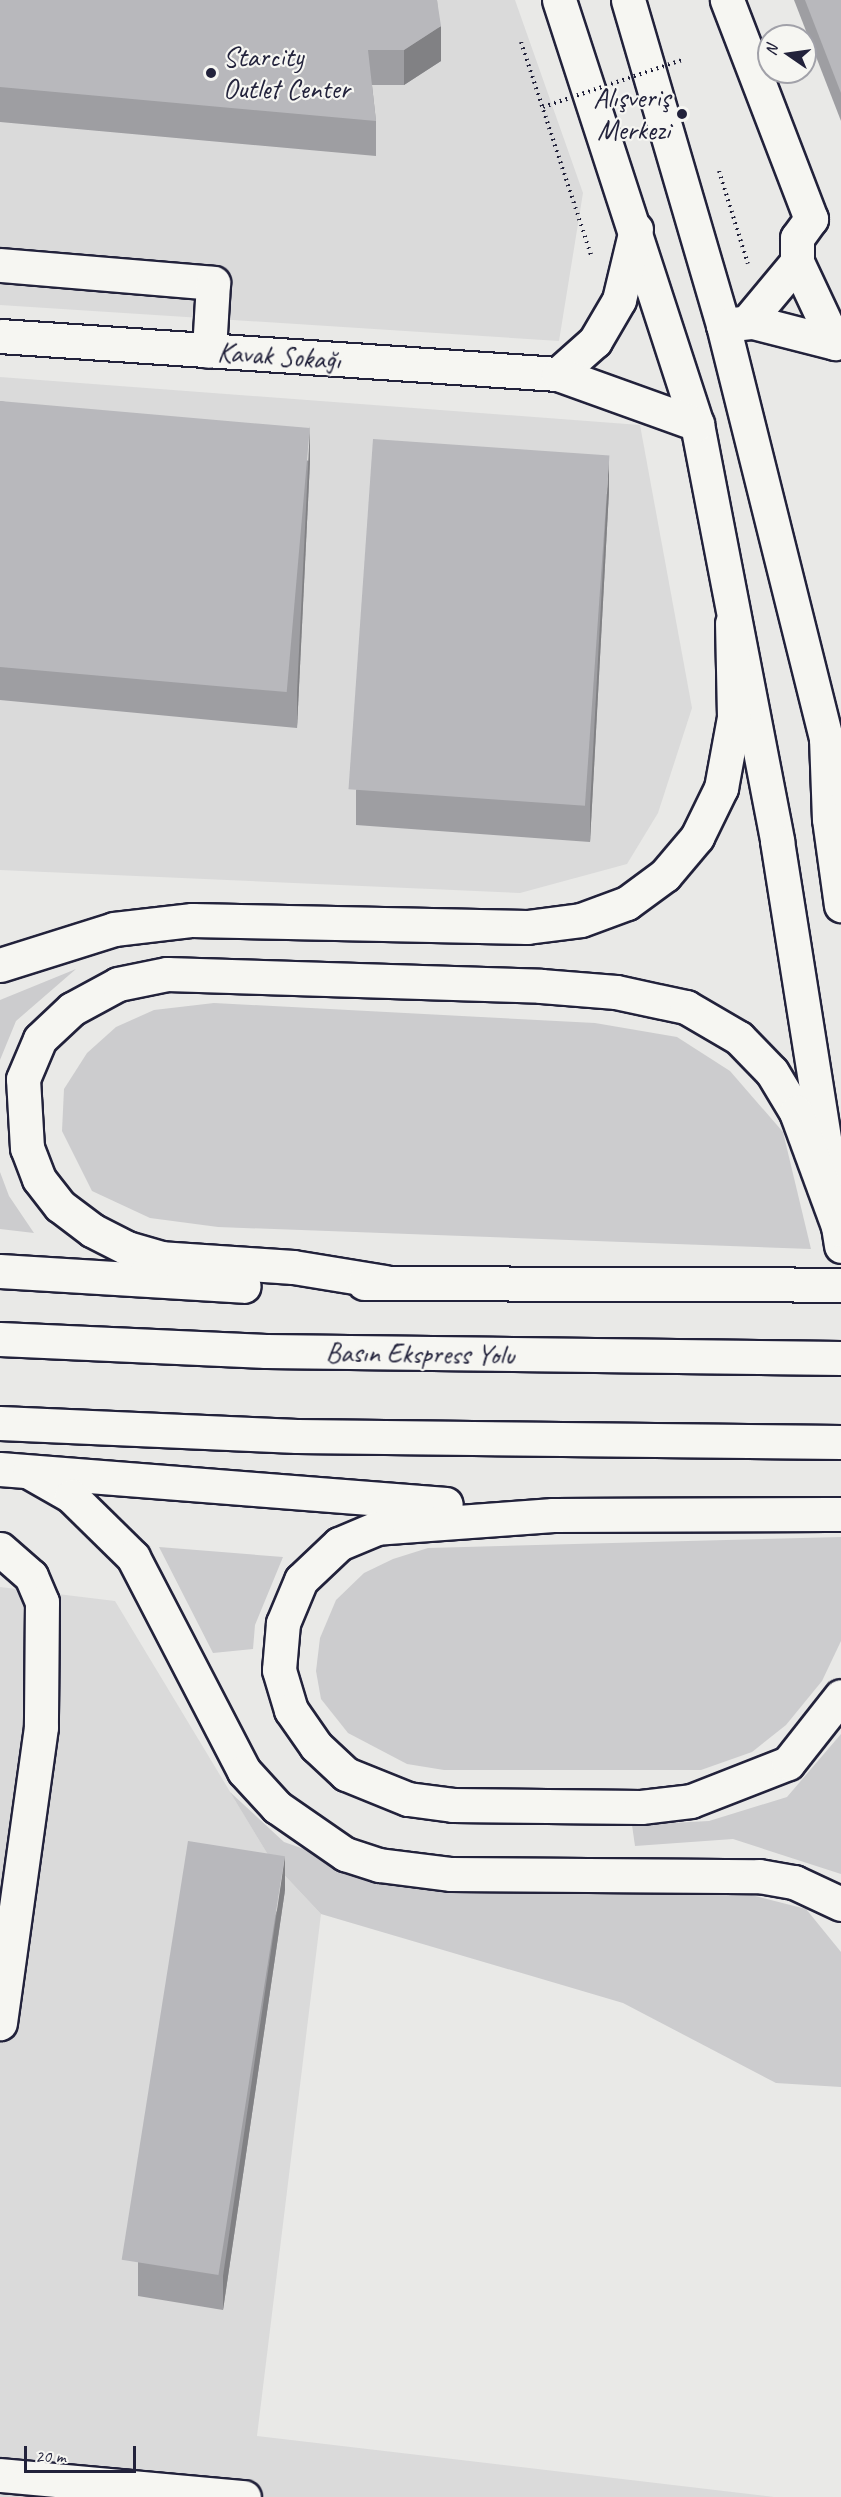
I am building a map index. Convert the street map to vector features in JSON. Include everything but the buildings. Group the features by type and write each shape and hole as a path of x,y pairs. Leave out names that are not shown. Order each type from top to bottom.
{"main road":[{"path":"559,0 636,228 697,424 732,623 777,841 840,1238"},
{"path":"628,0 743,317 826,738 841,781"},
{"path":"727,0 812,219 797,238 797,262 838,356"},
{"path":"558,374 595,341 619,300 636,228"},
{"path":"743,317 797,262"},
{"path":"0,265 213,283 209,351"},
{"path":"743,317 838,356"},
{"name":"Kavak Sokağı","path":"0,336 558,374 697,424"},
{"path":"0,965 114,929 192,920 527,927 581,920 627,903 665,876 697,837 721,788 734,717 732,623"},
{"path":"826,738 829,819 841,905"},
{"path":"385,1282 293,1267 162,1258 127,1248 92,1230 46,1188 27,1148 23,1079 40,1039 72,1009 118,984 167,974 541,986 616,992 686,1007 739,1038 772,1072 796,1112 840,1238"},
{"path":"0,1271 237,1285 385,1282 841,1285"},
{"name":"Basın Ekspress Yolu","path":"0,1339 277,1351 841,1358"},
{"path":"0,1423 297,1436 841,1442"},
{"path":"14,1471 552,1515"},
{"path":"14,1471 71,1496 127,1550 157,1597 244,1771 277,1807 345,1854 379,1865 451,1874 759,1876 794,1882 841,1904"},
{"path":"841,1514 552,1515 377,1528 339,1544 301,1580 283,1623 279,1670 291,1710 316,1746 346,1774 408,1799 453,1805 640,1807 691,1801 788,1763 841,1696"},
{"path":"0,1549 31,1576 42,1602 41,1727 7,1916 0,2023"},
{"path":"0,2475 244,2497"}],"path":[{"path":"522,42 593,261"},
{"path":"543,106 682,60"},
{"path":"715,158 743,317"}],"shaded area":[{"path":"0,0 515,0 583,193 559,341 0,305"},
{"path":"0,377 640,425 692,708 658,813 627,864 520,893 0,870"},
{"path":"76,969 16,1021 0,1060 0,1000"},
{"path":"214,1003 595,1023 677,1037 730,1071 783,1132 811,1249 218,1227 150,1218 92,1191 62,1131 64,1089 87,1053 116,1027 154,1010"},
{"path":"0,1172 9,1196 34,1233 0,1229"},
{"path":"841,1537 841,1641 822,1681 786,1725 752,1752 701,1770 444,1770 407,1764 348,1733 321,1699 316,1671 320,1638 336,1600 364,1573 393,1559 428,1548"},
{"path":"159,1547 283,1557 255,1625 253,1649 213,1653"},
{"path":"0,1587 115,1601 273,1863 321,1914 257,2436 774,2497 0,2497"},
{"path":"841,1734 841,1874 733,1839 635,1846 632,1825 709,1821 787,1797"},
{"path":"230,1792 284,1842 386,1878 712,1885 806,1909 841,1952 841,2087 776,2083 623,2003 321,1914 273,1863"}],"place":[{"name":"Starcity Outlet Center","path":"211,73"},
{"name":"Alışveriş Merkezi","path":"682,114"}]}
